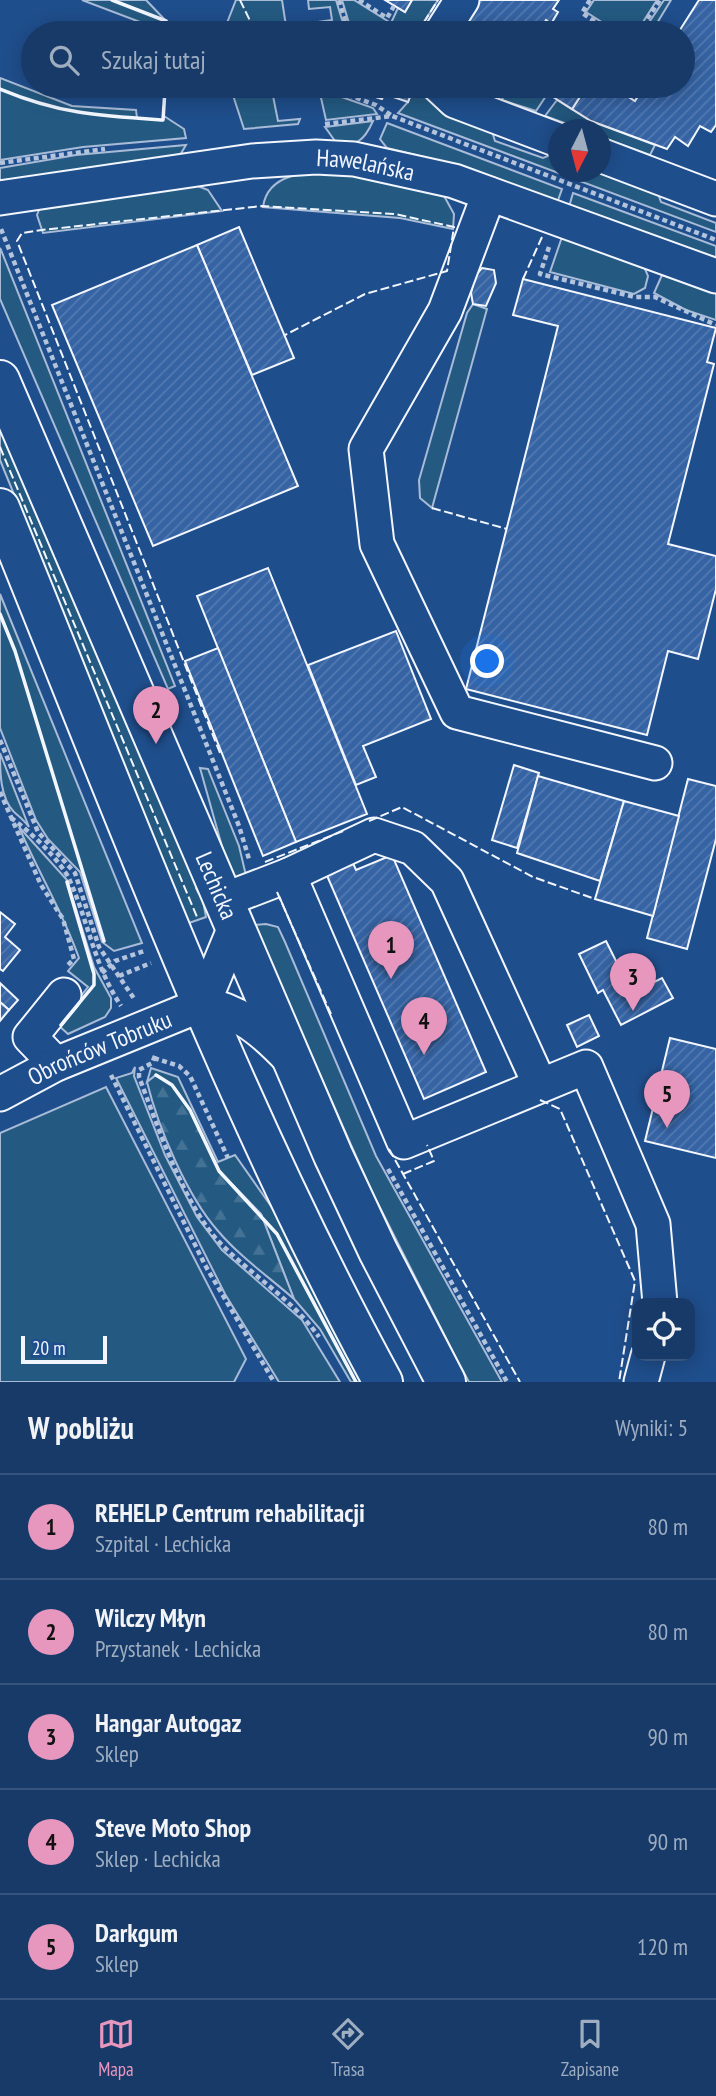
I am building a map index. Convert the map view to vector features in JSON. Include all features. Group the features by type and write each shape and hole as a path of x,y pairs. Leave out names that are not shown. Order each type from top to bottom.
{"main road":[{"name":"Lechicka","path":"0,380 238,905 289,1058 378,1251 446,1382"},
{"path":"0,508 202,1004 283,1189 383,1382"}],"street":[{"path":"449,21 462,0"},
{"path":"452,98 548,136"},
{"name":"Hawelańska","path":"0,198 252,161 316,157 354,159 399,167 489,194 716,276"},
{"path":"611,160 716,199"},
{"path":"489,194 445,311 366,449 377,544 457,712 654,763"},
{"path":"238,905 289,874 374,835 413,848 447,881 540,1086"},
{"path":"289,874 404,1142 586,1067 653,1224 660,1298"},
{"name":"Obrońców Tobruku","path":"202,1004 238,905"},
{"path":"56,1064 30,1037 64,995"},
{"name":"Obrońców Tobruku","path":"0,1094 56,1064 202,1004 222,1008 248,1021 289,1058"},
{"path":"641,1382 647,1361"}],"path":[{"path":"339,0 345,21"},
{"path":"359,0 387,18 394,6"},
{"path":"590,0 582,13 594,21"},
{"path":"646,21 660,0"},
{"path":"358,99 391,116 716,240"},
{"path":"325,124 391,116"},
{"path":"0,227 239,826 238,905"},
{"path":"552,236 540,274 635,297 655,297 716,325"},
{"path":"0,740 32,820 44,841 75,873 99,947 137,1003 146,1057 179,1066 190,1076 228,1158"},
{"path":"0,792 41,885 63,919 74,959 52,984 64,995"},
{"path":"11,818 25,827 70,878 93,953 156,1049 155,1059 139,1070 139,1077 169,1154 203,1220 221,1244 305,1317 325,1348"},
{"path":"122,1068 111,1074 205,1265 274,1382"}],"green space":[{"path":"82,0 146,0 166,21 137,21"},
{"path":"236,0 282,0 285,21 228,21"},
{"path":"308,0 336,0 342,21 325,21 332,20 330,7 309,9"},
{"path":"342,0 354,0 388,21 348,21"},
{"path":"412,0 438,0 425,21 392,21 398,8 405,12"},
{"path":"594,0 657,0 644,21 600,21 586,12"},
{"path":"664,0 671,0 658,21 650,21"},
{"path":"0,78 21,86 21,98 51,98 72,106 136,110 137,118 163,120 164,116 184,129 186,138 83,147 0,160"},
{"path":"234,98 273,98 278,121 300,119 298,124 244,129"},
{"path":"321,98 345,98 373,108 377,114 326,120"},
{"path":"410,98 431,98 441,110 491,128 495,141 543,158 548,156 548,169 398,113"},
{"path":"503,98 545,98 536,111 502,100"},
{"path":"557,100 588,119 553,119 545,116"},
{"path":"373,121 363,138 354,143 335,141 325,127"},
{"path":"387,123 562,189 557,203 436,160 387,148 380,139"},
{"path":"611,128 655,145 650,155 611,141"},
{"path":"186,145 180,155 0,181 0,168 76,155"},
{"path":"344,171 443,194 454,214 453,229 400,218 263,207 274,185 283,179 307,173"},
{"path":"611,175 656,188 661,202 716,223 716,232 582,182 611,182"},
{"path":"190,183 208,190 222,211 43,233 37,215 41,205"},
{"path":"573,193 716,246 716,260 569,207"},
{"path":"562,237 643,264 648,276 645,288 634,294 550,272"},
{"path":"0,248 175,686 168,689 0,299"},
{"path":"662,275 716,293 716,320 686,310 654,293"},
{"path":"473,304 487,309 432,508 420,498 419,480 467,313"},
{"path":"0,425 199,886 196,888 198,892 201,890 206,917 189,923 186,917 0,460"},
{"path":"0,594 142,943 114,951 102,942 80,872 48,839 36,820 0,728"},
{"path":"0,753 29,827 9,806 6,799"},
{"path":"200,768 208,769 239,846 248,884 232,882"},
{"path":"19,827 67,880 94,967 111,998 111,1008 105,1017 68,1034 58,1025 88,987 68,971 79,958 66,924"},
{"path":"254,925 278,927 376,1156 502,1382 469,1382 456,1358 370,1188"},
{"path":"135,1067 134,1076 165,1155 197,1217 222,1250 302,1320 340,1382 279,1382 225,1294 116,1078 132,1073"},
{"path":"151,1068 178,1077 218,1162 235,1155 278,1216 364,1382 351,1382 320,1329 294,1299 261,1214 219,1171 156,1075 147,1082"},
{"path":"156,1075 172,1085 190,1110 219,1171 261,1214 294,1299 227,1240 195,1199 166,1140 152,1100 147,1082"},
{"path":"106,1087 246,1359 234,1382 0,1382 0,1133"}],"building":[{"path":"385,0 412,0 405,12"},
{"path":"476,0 559,0 553,9 558,12 553,21 463,21"},
{"path":"699,0 716,0 716,125 711,132 700,126 688,146 675,137 667,149 611,128 611,119 588,119 572,109 579,98 630,98 635,101 637,98 695,98 695,21 686,21"},
{"path":"555,98 579,98 572,109"},
{"path":"239,227 294,358 252,375 197,245"},
{"path":"197,245 298,486 153,546 52,305"},
{"path":"482,268 494,270 496,283 486,306 473,304 471,293 475,276"},
{"path":"523,279 716,328 707,362 714,364 668,544 716,556 716,589 698,659 668,651 647,735 466,689 558,326 513,315"},
{"path":"268,568 367,814 296,842 197,596"},
{"path":"396,631 431,719 363,746 376,777 356,785 308,665"},
{"path":"218,648 296,842 263,856 185,661"},
{"path":"514,765 539,773 517,848 492,840"},
{"path":"538,776 624,801 600,881 517,853"},
{"path":"688,779 716,786 716,839 687,949 647,938"},
{"path":"624,801 679,816 653,916 595,899"},
{"path":"348,852 356,870 392,855 486,1072 424,1099 325,871"},
{"path":"0,912 15,924 5,937 20,950 3,971 0,969"},
{"path":"606,941 632,993 662,978 673,998 621,1025 603,990 598,993 579,954"},
{"path":"0,983 18,1000 9,1010 0,1002"},
{"path":"0,1002 9,1010 0,1021"},
{"path":"589,1015 599,1036 577,1047 567,1025"},
{"path":"670,1038 716,1049 716,1158 645,1141"}],"fence":[{"path":"240,0 250,21"},
{"path":"425,21 438,0"},
{"path":"379,98 382,98"},
{"path":"220,753 17,241 22,233 42,230 262,206 395,214 454,227 447,271 365,294 285,335"},
{"path":"523,279 542,237"},
{"path":"0,447 197,917"},
{"path":"432,508 507,529"},
{"path":"369,821 402,807 533,877 595,899"},
{"path":"265,862 346,830"},
{"path":"277,892 331,1014"},
{"path":"540,1100 560,1109 635,1281 619,1382"},
{"path":"403,1174 434,1161 427,1145"},
{"path":"389,1149 520,1382"}],"wall":[{"path":"112,0 166,21"},
{"path":"0,89 21,97"},
{"path":"25,98 61,109 163,120 164,98"},
{"path":"0,614 15,651 104,941"},
{"path":"61,1025 94,985 94,974 67,882"},
{"path":"156,1075 172,1085 190,1110 219,1171 277,1234 356,1382"}],"place":[{"name":"Wilczy Młyn","path":"156,744"},
{"name":"REHELP Centrum rehabilitacji","path":"391,979"},
{"name":"Hangar Autogaz","path":"633,1011"},
{"name":"Steve Moto Shop","path":"424,1055"},
{"name":"Darkgum","path":"667,1128"}]}
